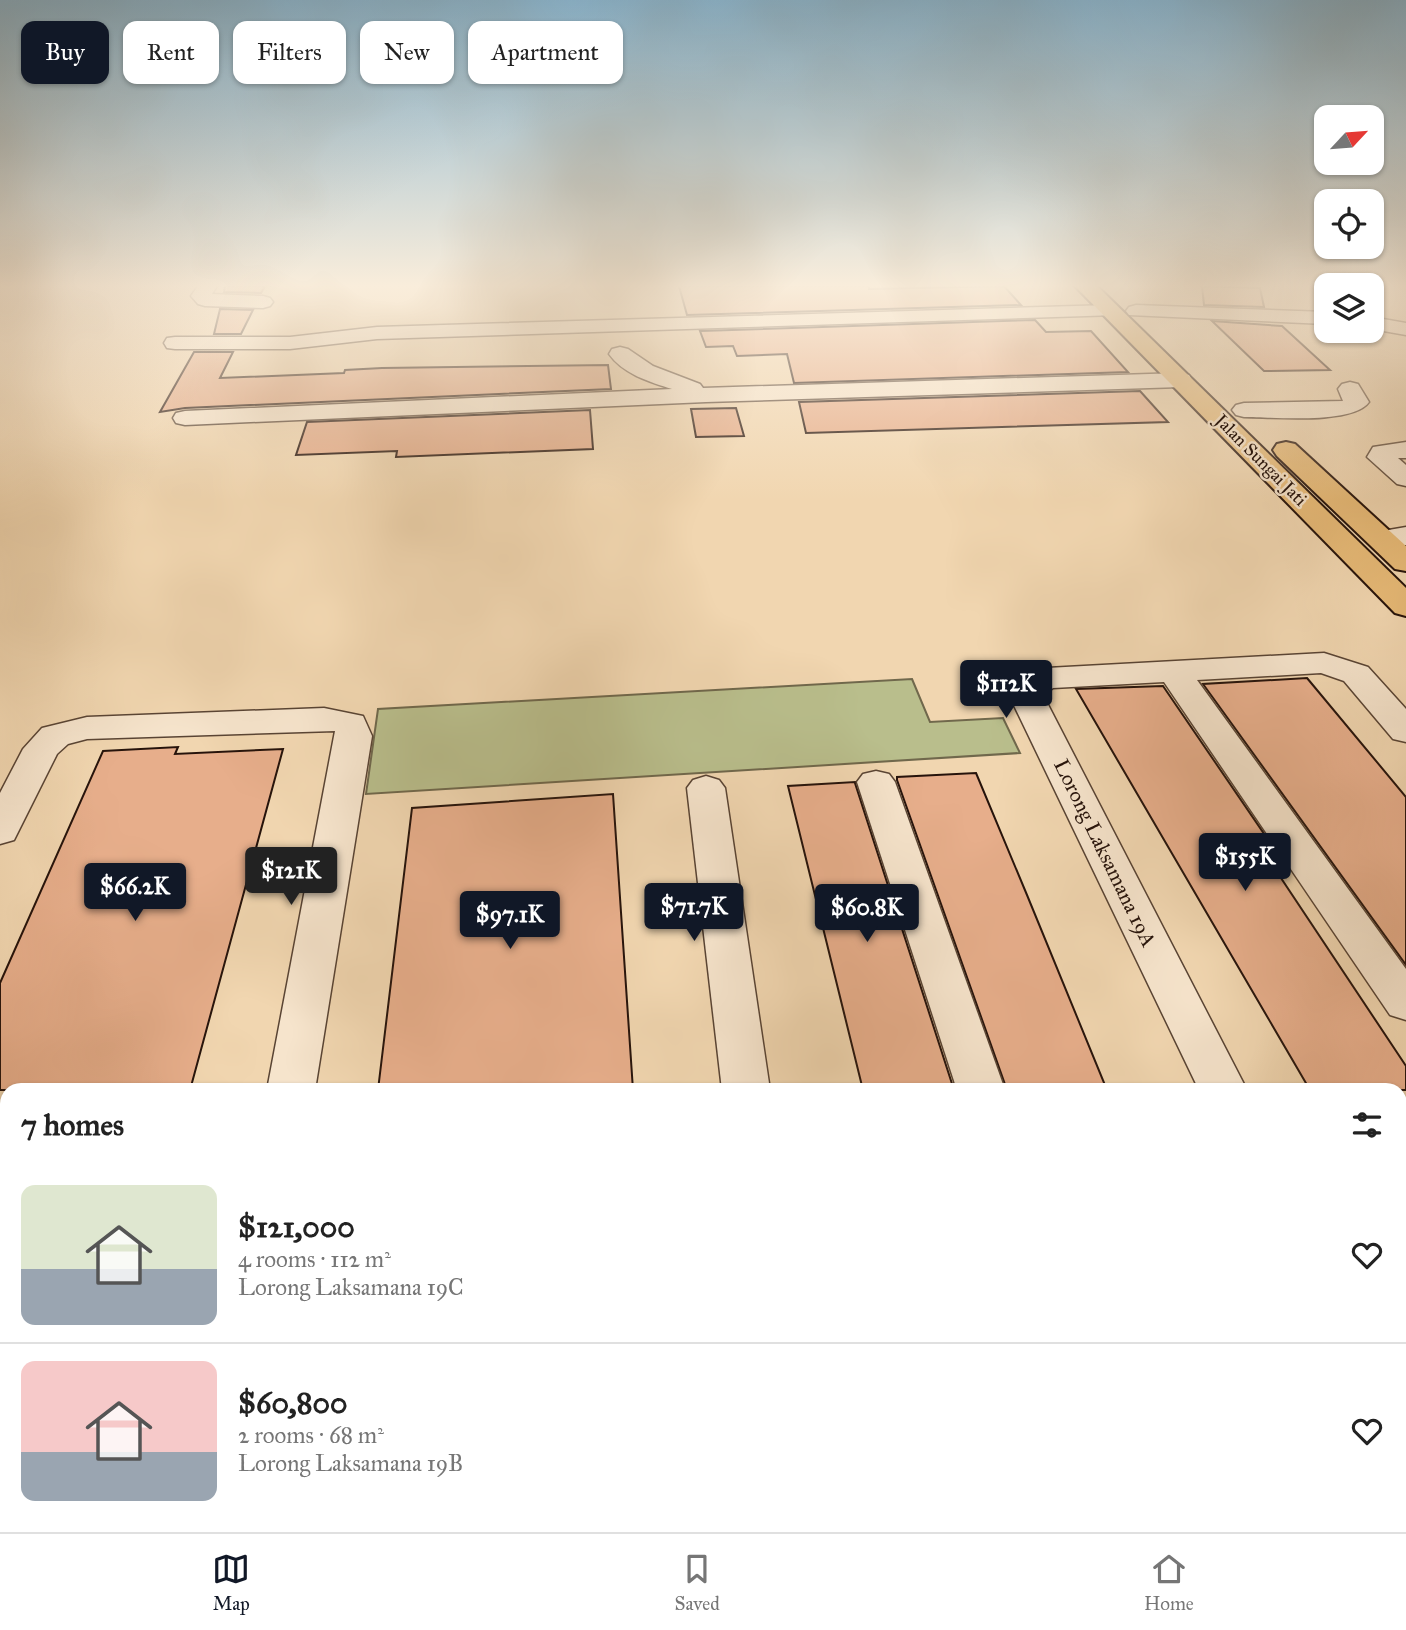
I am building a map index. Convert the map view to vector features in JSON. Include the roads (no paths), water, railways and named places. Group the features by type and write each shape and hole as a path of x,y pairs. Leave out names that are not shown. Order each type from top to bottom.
{"main road":[{"name":"Jalan Sungai Jati","path":"1163,357 1181,380 1406,606"},
{"name":"Jalan Sungai Jati","path":"1182,357 1394,538 1406,562"}],"street":[{"path":"624,357 633,366 648,373 706,395"},
{"path":"185,418 706,395 1181,380"},
{"path":"1244,411 1342,409 1357,402 1350,389"},
{"path":"1406,450 1382,452 1380,457 1406,478"},
{"name":"Lorong Laksamana 19A","path":"1220,1083 1026,695 1029,686 1047,678 1324,663 1356,674 1406,731"},
{"path":"1174,672 1406,1003"},
{"path":"0,831 41,749 55,736 87,728 324,719 351,723 354,736 292,1083"},
{"path":"876,782 979,1083"},
{"path":"706,788 745,1083"}]}
